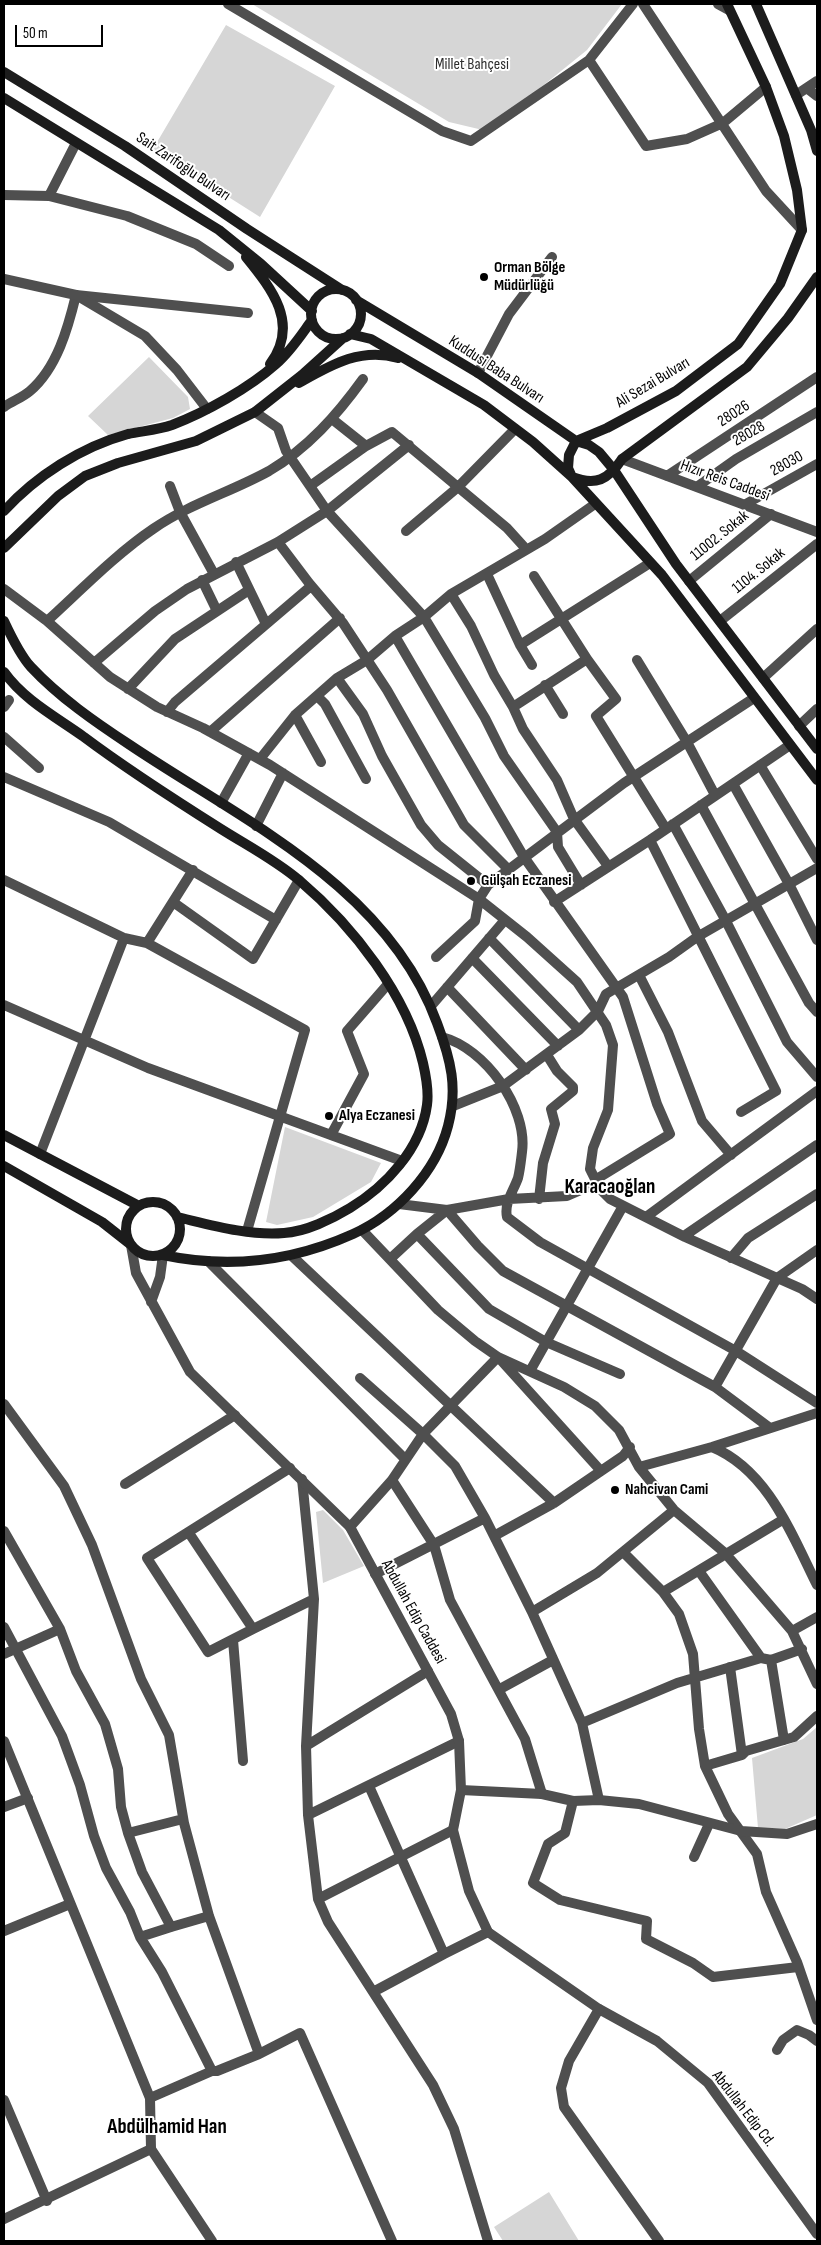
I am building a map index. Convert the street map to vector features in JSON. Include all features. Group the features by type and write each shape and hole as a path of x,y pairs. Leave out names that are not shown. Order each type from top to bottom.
{"main road":[{"path":"756,4 815,139 817,151"},
{"name":"Ali Sezai Bulvarı","path":"576,441 607,428 676,391 738,344 780,284 802,230 797,190 784,136 766,87 728,7"},
{"name":"Sait Zarifoğlu Bulvarı","path":"4,72 125,146 342,290"},
{"name":"Sait Zarifoğlu Bulvarı","path":"4,98 219,230 261,264 312,315"},
{"path":"235,242 269,285 281,310 282,334 276,355 261,376"},
{"path":"576,441 569,455 568,468 572,477 587,483 602,479 614,470 622,459 746,367 788,318 817,277"},
{"path":"4,511 36,482 88,448 127,435 171,425 207,409 261,376 290,349 312,315 319,296 334,289 342,290 356,300 361,315 360,322 347,336 255,412 196,441 118,464 85,476 58,496 4,548"},
{"name":"Kuddusi Baba Bulvarı","path":"356,300 478,374 576,441 588,444 600,452 689,581 817,749"},
{"path":"312,315 322,334 328,337 347,336 371,339 484,405 533,442 572,477 662,575 817,780"},
{"path":"278,394 347,359 368,353 390,356 410,362"},
{"path":"4,621 29,665 68,701 139,752 278,839 334,882 376,922 416,977 431,1006 449,1056 453,1106 444,1138 426,1172 398,1204 362,1230 324,1247 292,1256 246,1261 208,1261 162,1255 145,1255 102,1222 4,1166"},
{"path":"4,672 17,690 114,760 299,880 344,924 388,984 403,1008 419,1047 426,1078 427,1105 416,1139 390,1176 368,1196 330,1220 286,1234 247,1231 177,1217"},
{"path":"4,1135 139,1206"},
{"path":"131,1245 126,1228 127,1219 139,1206 156,1202 172,1210 180,1226 176,1243 162,1255"}],"street":[{"path":"228,4 442,131 471,141 589,60 633,4"},
{"path":"643,4 766,191 802,230"},
{"path":"718,4 728,7"},
{"path":"589,60 646,146 688,139 723,123 766,87"},
{"path":"796,95 808,89 817,81"},
{"path":"808,89 817,96"},
{"path":"49,196 76,143"},
{"path":"4,195 49,196 127,216 196,244 228,266"},
{"path":"478,374 509,314 552,257"},
{"path":"4,279 76,295 248,313"},
{"path":"5,405 29,392 46,372 68,328 76,295"},
{"path":"76,295 145,336 177,370 207,409"},
{"name":"28026","path":"667,476 817,377"},
{"path":"47,621 146,535 180,512 268,471 300,450 332,419 363,379"},
{"path":"255,412 278,428 286,451 326,511 424,617 504,756 558,832 558,847 581,885"},
{"name":"28028","path":"698,486 736,459 817,412"},
{"path":"332,419 366,446"},
{"path":"406,532 457,488 515,429"},
{"path":"310,486 366,446 392,432 457,488 470,496 526,550"},
{"path":"94,663 155,611 202,580 278,542 326,511 409,445"},
{"name":"Hızır Reis Caddesi","path":"622,459 817,532"},
{"name":"28030","path":"744,505 817,464"},
{"path":"170,486 180,512 214,574"},
{"path":"260,759 294,714 337,678 367,660 395,636 424,617 451,594 545,539 595,504"},
{"name":"11002. Sokak","path":"689,581 771,514"},
{"path":"278,542 311,586 340,618 406,722 464,825 508,869"},
{"name":"1104. Sokak","path":"720,621 817,544"},
{"path":"236,562 266,624"},
{"path":"520,645 650,563"},
{"path":"487,574 520,645 532,665"},
{"path":"534,576 587,659 616,699 596,716 670,826 726,921 787,1042 817,1077"},
{"path":"202,580 217,611"},
{"path":"168,712 175,702 311,586"},
{"path":"4,589 47,621 110,677 128,689 283,773 479,899 504,921 527,937 577,982 598,1010 611,1035 613,1045 608,1110 593,1148 590,1169 600,1189 610,1199 684,1236 777,1278 817,1299"},
{"path":"128,689 175,639 250,590"},
{"path":"451,594 471,626 494,675 524,729 557,780 574,819 608,866"},
{"path":"210,732 340,618"},
{"path":"763,678 817,629"},
{"path":"395,636 524,857 623,997 657,1104 670,1134 596,1182 567,1196 540,1199 509,1199 447,1210 398,1204"},
{"path":"513,707 587,659"},
{"path":"637,660 687,742 715,795"},
{"path":"337,678 363,714 382,756 421,825 438,845 488,885"},
{"path":"545,686 563,714"},
{"path":"317,696 325,704 366,779"},
{"path":"436,956 475,921 479,899 488,885 574,819 635,776 754,698"},
{"path":"799,726 817,709"},
{"path":"294,714 321,762"},
{"path":"4,737 39,768"},
{"path":"554,902 650,840 790,745"},
{"path":"221,803 249,753"},
{"path":"760,765 817,859"},
{"path":"256,826 283,773"},
{"path":"4,777 109,822 276,920"},
{"path":"733,784 789,884 817,940"},
{"path":"701,806 754,905 809,1002 817,1012"},
{"path":"650,840 697,937 776,1091 741,1112"},
{"path":"453,1106 503,1086 579,1030 598,1010 606,994 669,957 697,937 817,868"},
{"path":"147,943 192,870"},
{"path":"4,880 124,938 147,943 305,1030 247,1231"},
{"path":"173,902 253,960 299,880"},
{"path":"431,1006 504,921"},
{"path":"40,1154 124,938"},
{"path":"489,938 579,1030"},
{"path":"472,958 558,1046"},
{"path":"639,975 668,1032 702,1121 730,1155"},
{"path":"331,1135 364,1074 347,1030 388,984"},
{"path":"447,986 526,1070"},
{"path":"4,1006 148,1068 402,1161"},
{"path":"442,1037 455,1040 480,1061 503,1086 513,1102 523,1132 523,1150 518,1177 505,1208 507,1218 540,1242 736,1351 817,1410"},
{"path":"540,1199 543,1164 555,1124 551,1109 573,1091 573,1087 557,1070 547,1055"},
{"path":"646,1217 817,1091"},
{"path":"684,1236 817,1145"},
{"path":"731,1258 748,1238 817,1194"},
{"path":"530,1370 624,1206"},
{"path":"390,1259 447,1210"},
{"path":"447,1210 478,1246 503,1270 566,1307 715,1387 770,1428"},
{"path":"362,1230 438,1310 474,1341 498,1357 564,1387 595,1406 619,1430 630,1447 639,1467 674,1510 725,1553 792,1631 817,1684"},
{"path":"417,1234 489,1309 546,1342 620,1374"},
{"name":"Abdullah Edip Caddesi","path":"131,1245 136,1273 190,1372 350,1527 451,1714 459,1742 461,1790 453,1830 469,1891 488,1932"},
{"path":"715,1387 777,1278 817,1250"},
{"path":"151,1302 160,1277 162,1255"},
{"path":"292,1256 554,1503"},
{"path":"208,1261 405,1459"},
{"path":"350,1527 392,1480 423,1434 498,1357"},
{"path":"498,1357 600,1471"},
{"path":"360,1378 423,1434 455,1466 485,1518 532,1612 582,1723 599,1800"},
{"path":"4,1404 64,1486 92,1545 141,1679 169,1735 183,1819 209,1916 259,2054"},
{"path":"639,1467 712,1447 817,1410"},
{"path":"125,1484 236,1415"},
{"path":"494,1536 554,1503 623,1456 630,1447"},
{"path":"712,1447 757,1478 784,1519 817,1585"},
{"path":"290,1468 147,1558 208,1652 314,1599"},
{"path":"302,1479 314,1599 306,1746 308,1814 318,1899 328,1922 434,2085 454,2129 488,2241"},
{"path":"392,1480 434,1545 450,1600 500,1689 525,1739 542,1794"},
{"path":"532,1612 597,1573 674,1510"},
{"path":"375,1574 485,1518"},
{"path":"663,1592 784,1519"},
{"path":"4,1531 60,1629 76,1671 105,1724 118,1769 121,1808 128,1833 142,1872 171,1927"},
{"path":"189,1533 253,1629"},
{"path":"624,1552 663,1592 679,1614 693,1654 705,1766 728,1814 756,1854 766,1892 798,1967 817,2020"},
{"path":"699,1571 766,1659 784,1740"},
{"path":"792,1631 817,1617"},
{"path":"4,1627 62,1736 80,1785 100,1852 140,1937 162,1972 212,2071"},
{"path":"4,1654 60,1629"},
{"path":"233,1640 243,1761"},
{"path":"582,1723 677,1683 730,1667 802,1649"},
{"path":"500,1689 553,1660"},
{"path":"730,1667 742,1755"},
{"path":"306,1746 428,1671"},
{"path":"705,1766 742,1755 746,1751 794,1737 817,1716"},
{"path":"4,1741 150,2098 151,2149 212,2241"},
{"path":"308,1814 459,1742"},
{"path":"369,1786 444,1954"},
{"path":"461,1790 542,1794 573,1801 599,1800 638,1804 741,1831 787,1834 817,1824"},
{"path":"4,1807 28,1798"},
{"path":"573,1801 564,1833 548,1844 533,1883 560,1900 647,1921 646,1939 693,1963 714,1977 738,1972 798,1967"},
{"path":"128,1833 183,1819"},
{"path":"694,1857 709,1824"},
{"path":"318,1899 453,1830"},
{"path":"4,1931 70,1904"},
{"path":"140,1937 209,1916"},
{"path":"373,1992 488,1932 599,2009 569,2060 561,2088 564,2106 659,2241"},
{"name":"Abdullah Edip Cd.","path":"599,2009 657,2041 708,2083 817,2234"},
{"path":"777,2050 783,2040 797,2030 817,2041"},
{"path":"150,2098 212,2071 217,2071 259,2054 300,2033 392,2241"},
{"path":"4,2100 47,2200"},
{"path":"4,2220 151,2149"}],"green space":[{"name":"Millet Bahçesi","path":"252,4 622,4 587,50 487,131 449,122"},
{"path":"226,25 335,86 260,217 153,149"},
{"path":"149,357 188,397 190,409 173,418 108,435 88,416"},
{"path":"285,1127 381,1163 371,1182 313,1217 277,1225 266,1222"},
{"path":"323,1510 343,1530 364,1566 323,1583 316,1512"},
{"path":"817,1727 817,1815 785,1829 758,1828 752,1758 803,1739"},
{"path":"549,2192 579,2241 503,2241 494,2227"}],"place":[{"name":"Orman Bölge Müdürlüğü","path":"484,277"},
{"name":"Gülşah Eczanesi","path":"471,881"},
{"name":"Alya Eczanesi","path":"329,1116"},
{"name":"Nahcivan Cami","path":"615,1490"}],"district":[{"name":"Karacaoğlan","path":"610,1188"},
{"name":"Abdülhamid Han","path":"167,2128"}]}
